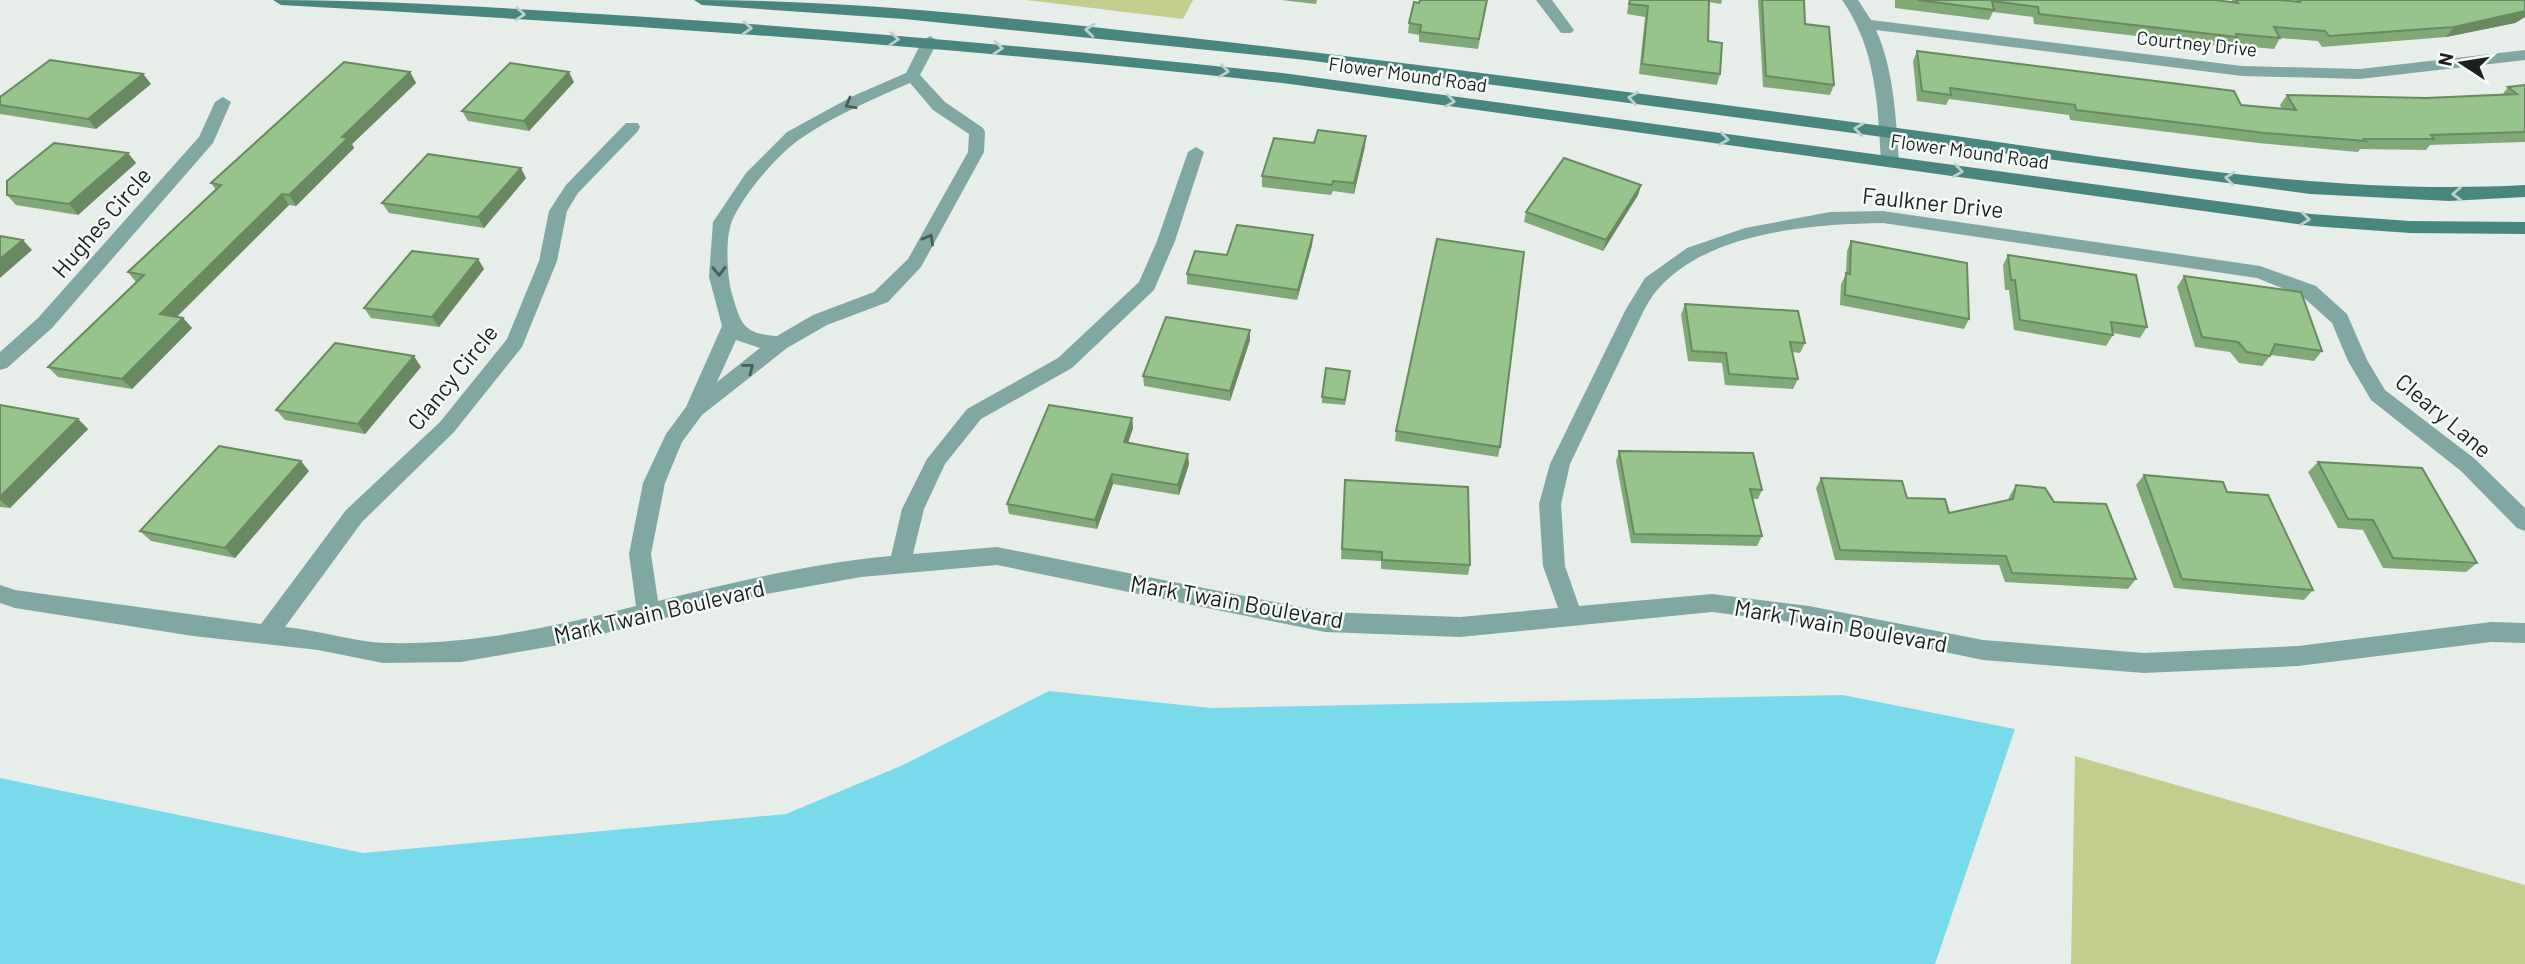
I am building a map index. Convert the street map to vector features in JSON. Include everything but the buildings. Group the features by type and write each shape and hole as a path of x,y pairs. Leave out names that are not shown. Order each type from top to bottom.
{"main road":[{"name":"Flower Mound Road","path":"281,0 930,41 1290,79 2311,220 2410,227 2525,228"},
{"name":"Flower Mound Road","path":"702,0 948,11 1381,64 2310,188 2449,195 2525,191"},
{"path":"930,41 948,11"}],"street":[{"path":"1544,0 1566,30"},
{"path":"1850,0 1858,9 1872,41 1882,82 1890,162"},
{"name":"Courtney Drive","path":"1865,24 2242,71 2279,73 2360,74 2525,55"},
{"path":"780,343 742,337 732,326 718,277 722,222 752,177 793,136 859,99 912,76 930,41"},
{"path":"695,410 780,343 820,320 881,297 915,264 976,152 977,132 939,106 912,76"},
{"name":"Hughes Circle","path":"0,363 45,323 207,139 223,103"},
{"name":"Clancy Circle","path":"267,634 354,516 447,427 515,342 548,261 558,211 572,189 632,127"},
{"path":"900,564 913,509 937,459 974,414 1065,363 1147,285 1166,242 1196,152"},
{"name":"Faulkner Drive","path":"1572,617 1554,566 1550,504 1560,464 1635,309 1652,282 1693,252 1751,232 1830,218 1883,217 2260,272 2286,281"},
{"name":"Cleary Lane","path":"2286,281 2309,291 2340,319 2358,361 2378,395 2468,464 2525,522"},
{"path":"648,613 640,554 653,483 673,439 695,410 732,326"},
{"name":"Mark Twain Boulevard","path":"0,594 15,599 193,626 318,640 383,653 461,652 559,635 744,589 861,568 997,556 1325,622 1460,626 1712,603 1809,615 1983,650 2144,663 2298,656 2491,632 2525,634"}],"green space":[{"path":"1026,0 1193,0 1183,19"},
{"path":"2075,756 2525,885 2525,964 2071,964"}],"water":[{"path":"1049,691 1211,708 1843,695 2015,729 1935,964 0,964 0,778 363,853 786,814 903,765"}]}
